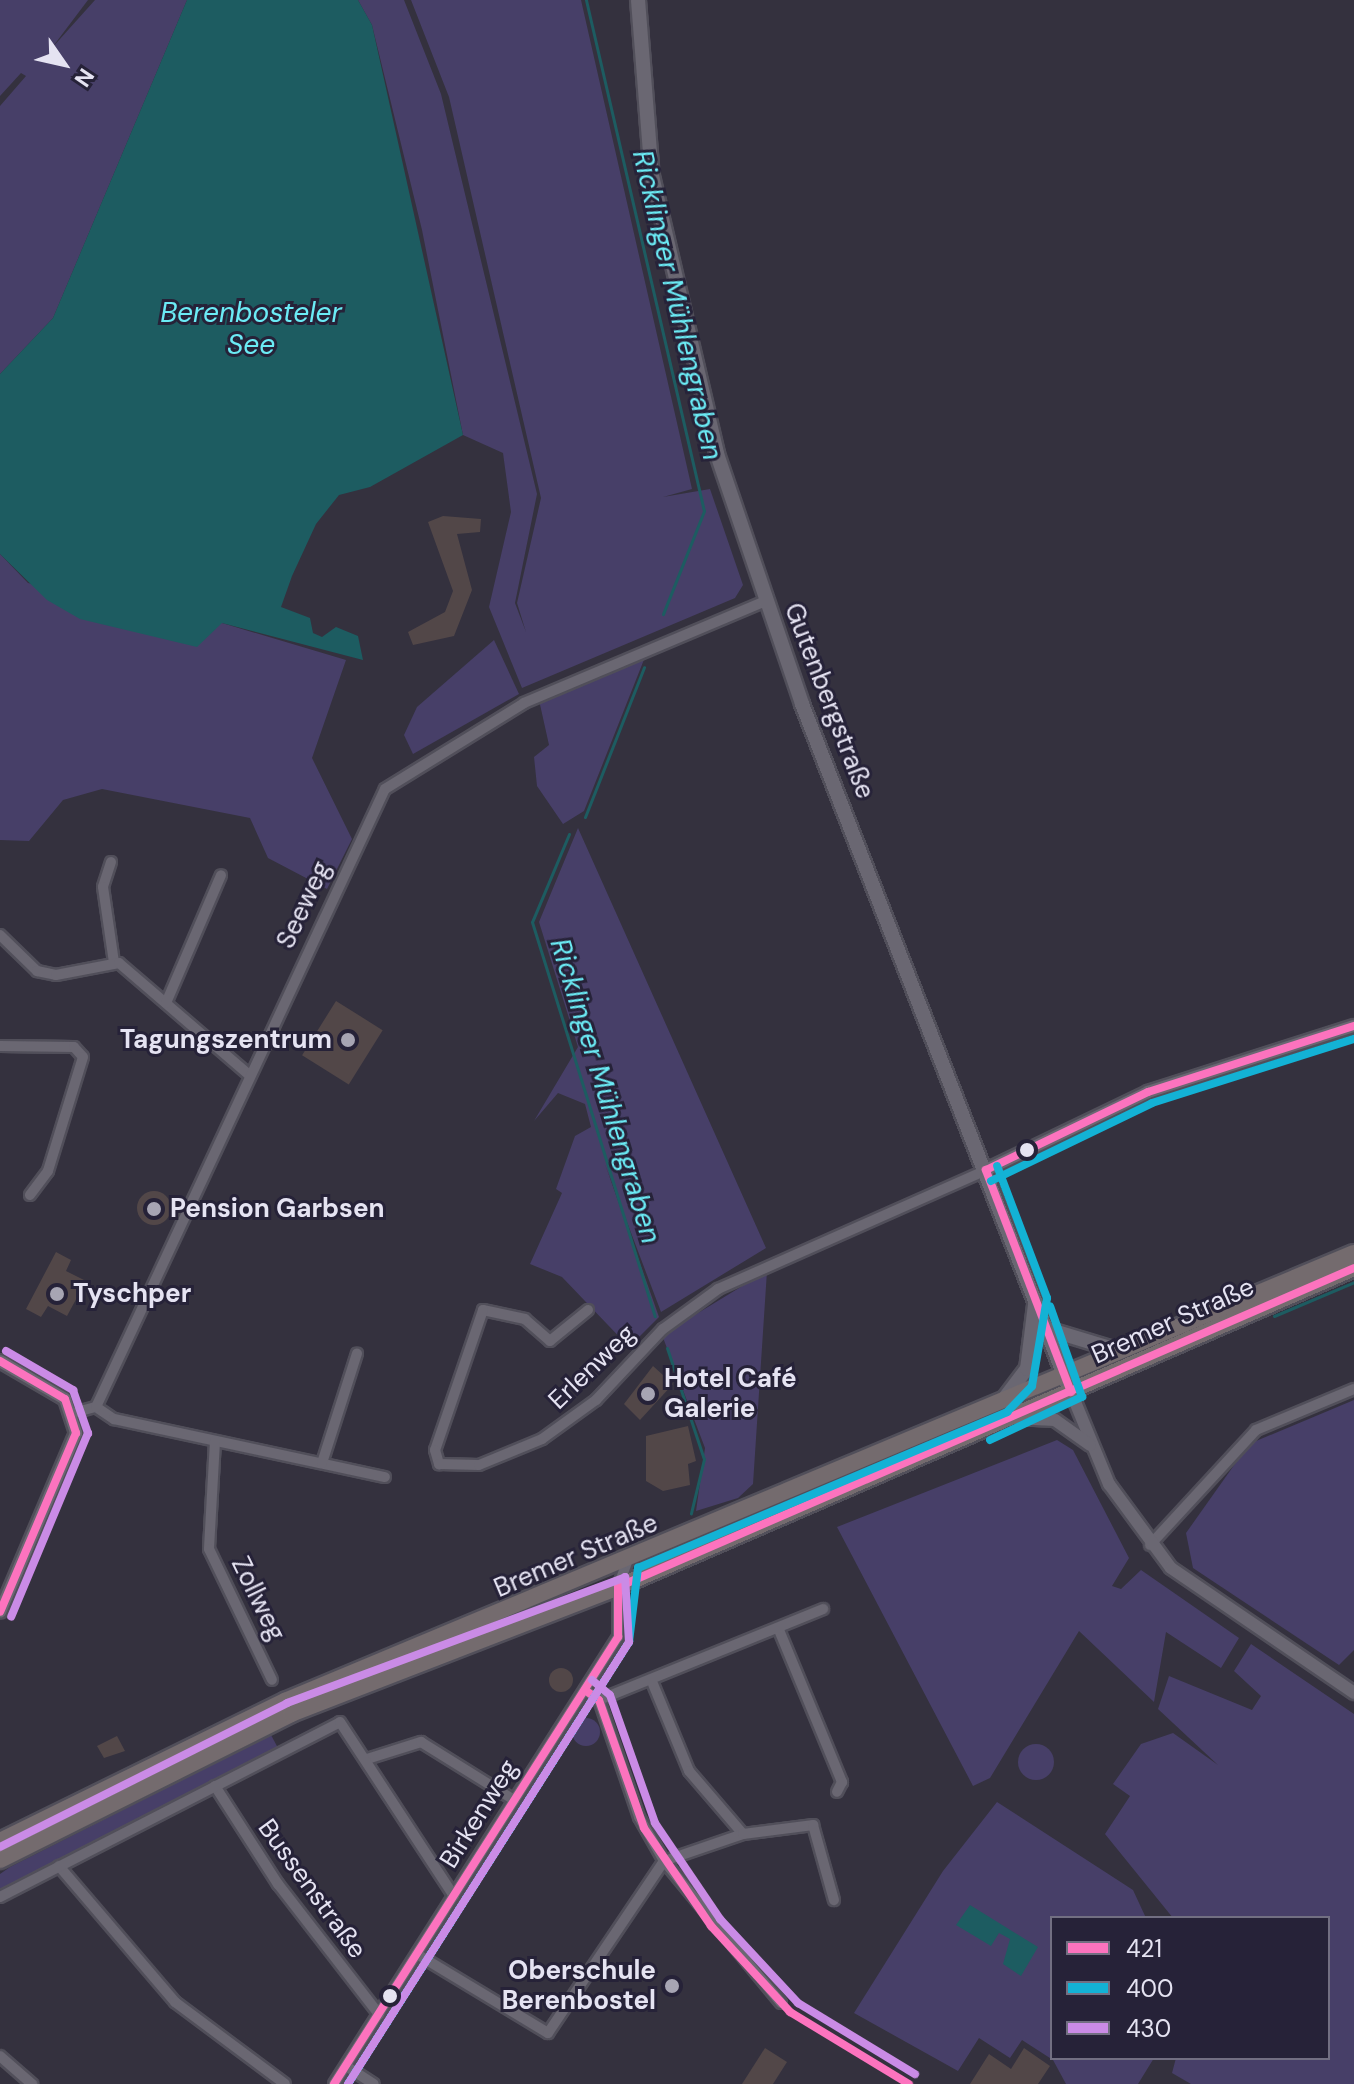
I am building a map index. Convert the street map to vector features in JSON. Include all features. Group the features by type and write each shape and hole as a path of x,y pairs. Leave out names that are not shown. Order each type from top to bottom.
{"main road":[{"name":"Gutenbergstraße","path":"638,0 640,87 670,265 717,454 765,601 1071,1392"},
{"name":"Bremer Straße","path":"0,1841 285,1701 1354,1253"},
{"name":"Bremer Straße","path":"0,1860 291,1714 618,1587 1354,1268"},
{"path":"1002,1401 1027,1369 1035,1300"},
{"path":"1047,1329 1081,1345 1120,1351"}],"street":[{"name":"Seeweg","path":"96,1407 371,810 395,779 524,703 765,601"},
{"path":"111,862 103,887 114,962 249,1075"},
{"path":"166,1003 221,875"},
{"path":"0,935 37,971 56,975 114,962"},
{"path":"986,1170 1148,1092 1354,1026"},
{"path":"0,1046 74,1047 83,1057 48,1171 30,1195"},
{"name":"Erlenweg","path":"588,1310 550,1341 525,1319 483,1310 435,1450 439,1464 479,1465 542,1439 602,1395 663,1329 718,1289 986,1170"},
{"path":"322,1463 357,1353"},
{"path":"0,1361 60,1394 73,1413 70,1461 6,1583 0,1612"},
{"path":"1150,1545 1256,1430 1354,1389"},
{"path":"1071,1392 1092,1447 1150,1545 1199,1593 1354,1693"},
{"path":"73,1413 96,1407 114,1419 385,1477"},
{"path":"1013,1418 1055,1420 1092,1447"},
{"name":"Zollweg","path":"215,1441 209,1549 272,1680"},
{"name":"Birkenweg","path":"334,2084 379,2014 422,1957 454,1896 621,1629 618,1587 628,1559"},
{"path":"599,1700 653,1684 823,1609"},
{"path":"779,1630 842,1782 837,1792"},
{"path":"653,1684 689,1771 743,1834"},
{"path":"585,1690 599,1700 639,1817 664,1861 781,2003"},
{"path":"0,1897 340,1722 454,1896"},
{"path":"367,1759 421,1742 514,1800"},
{"name":"Bussenstraße","path":"215,1786 286,1895 379,2014"},
{"path":"422,1957 548,2033 664,1861 743,1834 813,1825 834,1900"},
{"path":"59,1866 164,1992 285,2084"},
{"path":"0,2056 32,2084"},
{"path":"346,2066 374,2084"}],"shaded area":[{"path":"0,0 88,0 51,49 95,0 187,0 53,318 0,374 0,106 26,76 21,73 0,96"},
{"path":"358,0 404,0 441,94 537,494 515,603 526,632 517,603 541,498 449,97 411,0 581,0 692,489 663,497 710,489 743,585 735,598 522,688 489,607 511,512 503,453 463,435 422,230 372,25"},
{"path":"0,554 28,583 222,623 346,660 312,758 352,839 327,889 268,858 250,818 102,789 63,800 29,841 0,840"},
{"path":"494,640 519,694 413,754 404,735 417,707"},
{"path":"647,652 584,811 563,824 537,786 534,757 549,745 539,700"},
{"path":"578,828 766,1248 661,1312 605,1164 659,1317 629,1347 562,1277 530,1264 562,1193 556,1189 575,1136 591,1127 585,1104 558,1093 534,1121 578,1047 539,922"},
{"path":"767,1271 753,1484 738,1498 696,1511 705,1448 662,1335"},
{"path":"1354,1400 1354,1650 1339,1665 1193,1568 1186,1533 1249,1444"},
{"path":"1057,1440 1073,1450 1129,1558 1112,1586 1121,1589 1141,1570 1239,1638 1221,1668 1166,1632 1154,1702 1079,1631 990,1778 973,1786 837,1527"},
{"path":"1251,1644 1354,1714 1354,2084 1191,2084 1172,2073 1175,2060 1330,2060 1330,1916 1171,1916 1105,1834 1130,1796 1113,1784 1141,1744 1173,1733 1218,1765 1158,1709 1169,1676 1252,1710 1261,1696 1234,1671"},
{"path":"586,1718 596,1722 600,1732 596,1742 586,1746 576,1742 572,1732 576,1722"},
{"path":"271,1735 278,1748 0,1892 0,1874 10,1867"},
{"path":"1036,1744 1049,1749 1054,1762 1049,1775 1036,1780 1023,1775 1018,1762 1023,1749"},
{"path":"997,1802 1133,1890 1145,1916 1050,1916 1050,2058 1022,2040 1010,2058 979,2038 958,2071 854,2013 943,1871"},
{"path":"1053,2060 1153,2060 1138,2084 1066,2084"}],"water":[{"name":"Berenbosteler See","path":"187,0 358,0 372,25 463,435 370,487 339,495 316,524 292,576 281,607 310,618 313,633 322,637 336,627 358,636 363,660 222,623 197,647 80,619 47,600 0,554 0,374 53,318"},
{"path":"970,1905 1038,1947 1021,1976 1003,1964 1010,1939 999,1933 991,1946 956,1925"}],"building":[{"path":"443,516 481,519 480,532 457,534 472,590 454,636 413,645 408,632 445,612 453,591 428,522"},
{"name":"Tagungszentrum","path":"336,1001 383,1030 349,1084 302,1055"},
{"name":"Pension Garbsen","path":"154,1191 166,1196 171,1208 166,1220 154,1225 142,1220 137,1208 142,1196"},
{"name":"Tyschper","path":"56,1252 71,1260 66,1271 86,1281 67,1316 48,1306 41,1317 26,1309"},
{"name":"Hotel Café Galerie","path":"653,1366 673,1384 640,1420 624,1404"},
{"path":"688,1426 696,1461 688,1464 690,1485 663,1491 646,1481 646,1436"},
{"path":"561,1668 569,1672 573,1680 569,1688 561,1692 553,1688 549,1680 553,1672"},
{"path":"117,1736 125,1751 104,1758 97,1746"},
{"path":"765,2048 787,2062 773,2084 742,2084"},
{"path":"1024,2048 1050,2066 1038,2084 970,2084 989,2054 1011,2069"}],"waterway":[{"name":"Ricklinger Mühlengraben","path":"586,0 704,511 663,614"},
{"name":"Ricklinger Mühlengraben","path":"585,817 644,667"},
{"name":"Ricklinger Mühlengraben","path":"569,834 532,922 655,1316"},
{"path":"1274,1316 1354,1282"},
{"name":"Ricklinger Mühlengraben","path":"667,1348 704,1459 691,1513"}],"transit line":[{"name":"421","path":"1071,1392 986,1170 1148,1092 1354,1026"},
{"name":"400","path":"991,1181 1152,1103 1354,1039"},
{"name":"400","path":"348,2084 629,1642 638,1568 1007,1412 1032,1386 1047,1298 997,1166"},
{"name":"421","path":"334,2084 618,1637 618,1587 1354,1268"},
{"name":"400","path":"990,1440 1082,1397 1050,1306"},
{"name":"430","path":"6,1351 73,1390 88,1433 11,1617"},
{"name":"421","path":"0,1361 65,1399 76,1433 0,1612"},
{"name":"430","path":"0,1847 287,1703 625,1577 629,1642 348,2084"},
{"name":"430","path":"592,1680 610,1695 655,1823 720,1919 798,2003 915,2074"},
{"name":"421","path":"585,1690 599,1700 644,1828 711,1926 790,2012 909,2084"}],"place":[{"name":"Tagungszentrum","path":"348,1040"},
{"name":"Pension Garbsen","path":"154,1209"},
{"name":"Tyschper","path":"57,1294"},
{"name":"Hotel Café Galerie","path":"648,1394"},
{"name":"Oberschule Berenbostel","path":"672,1986"}]}
